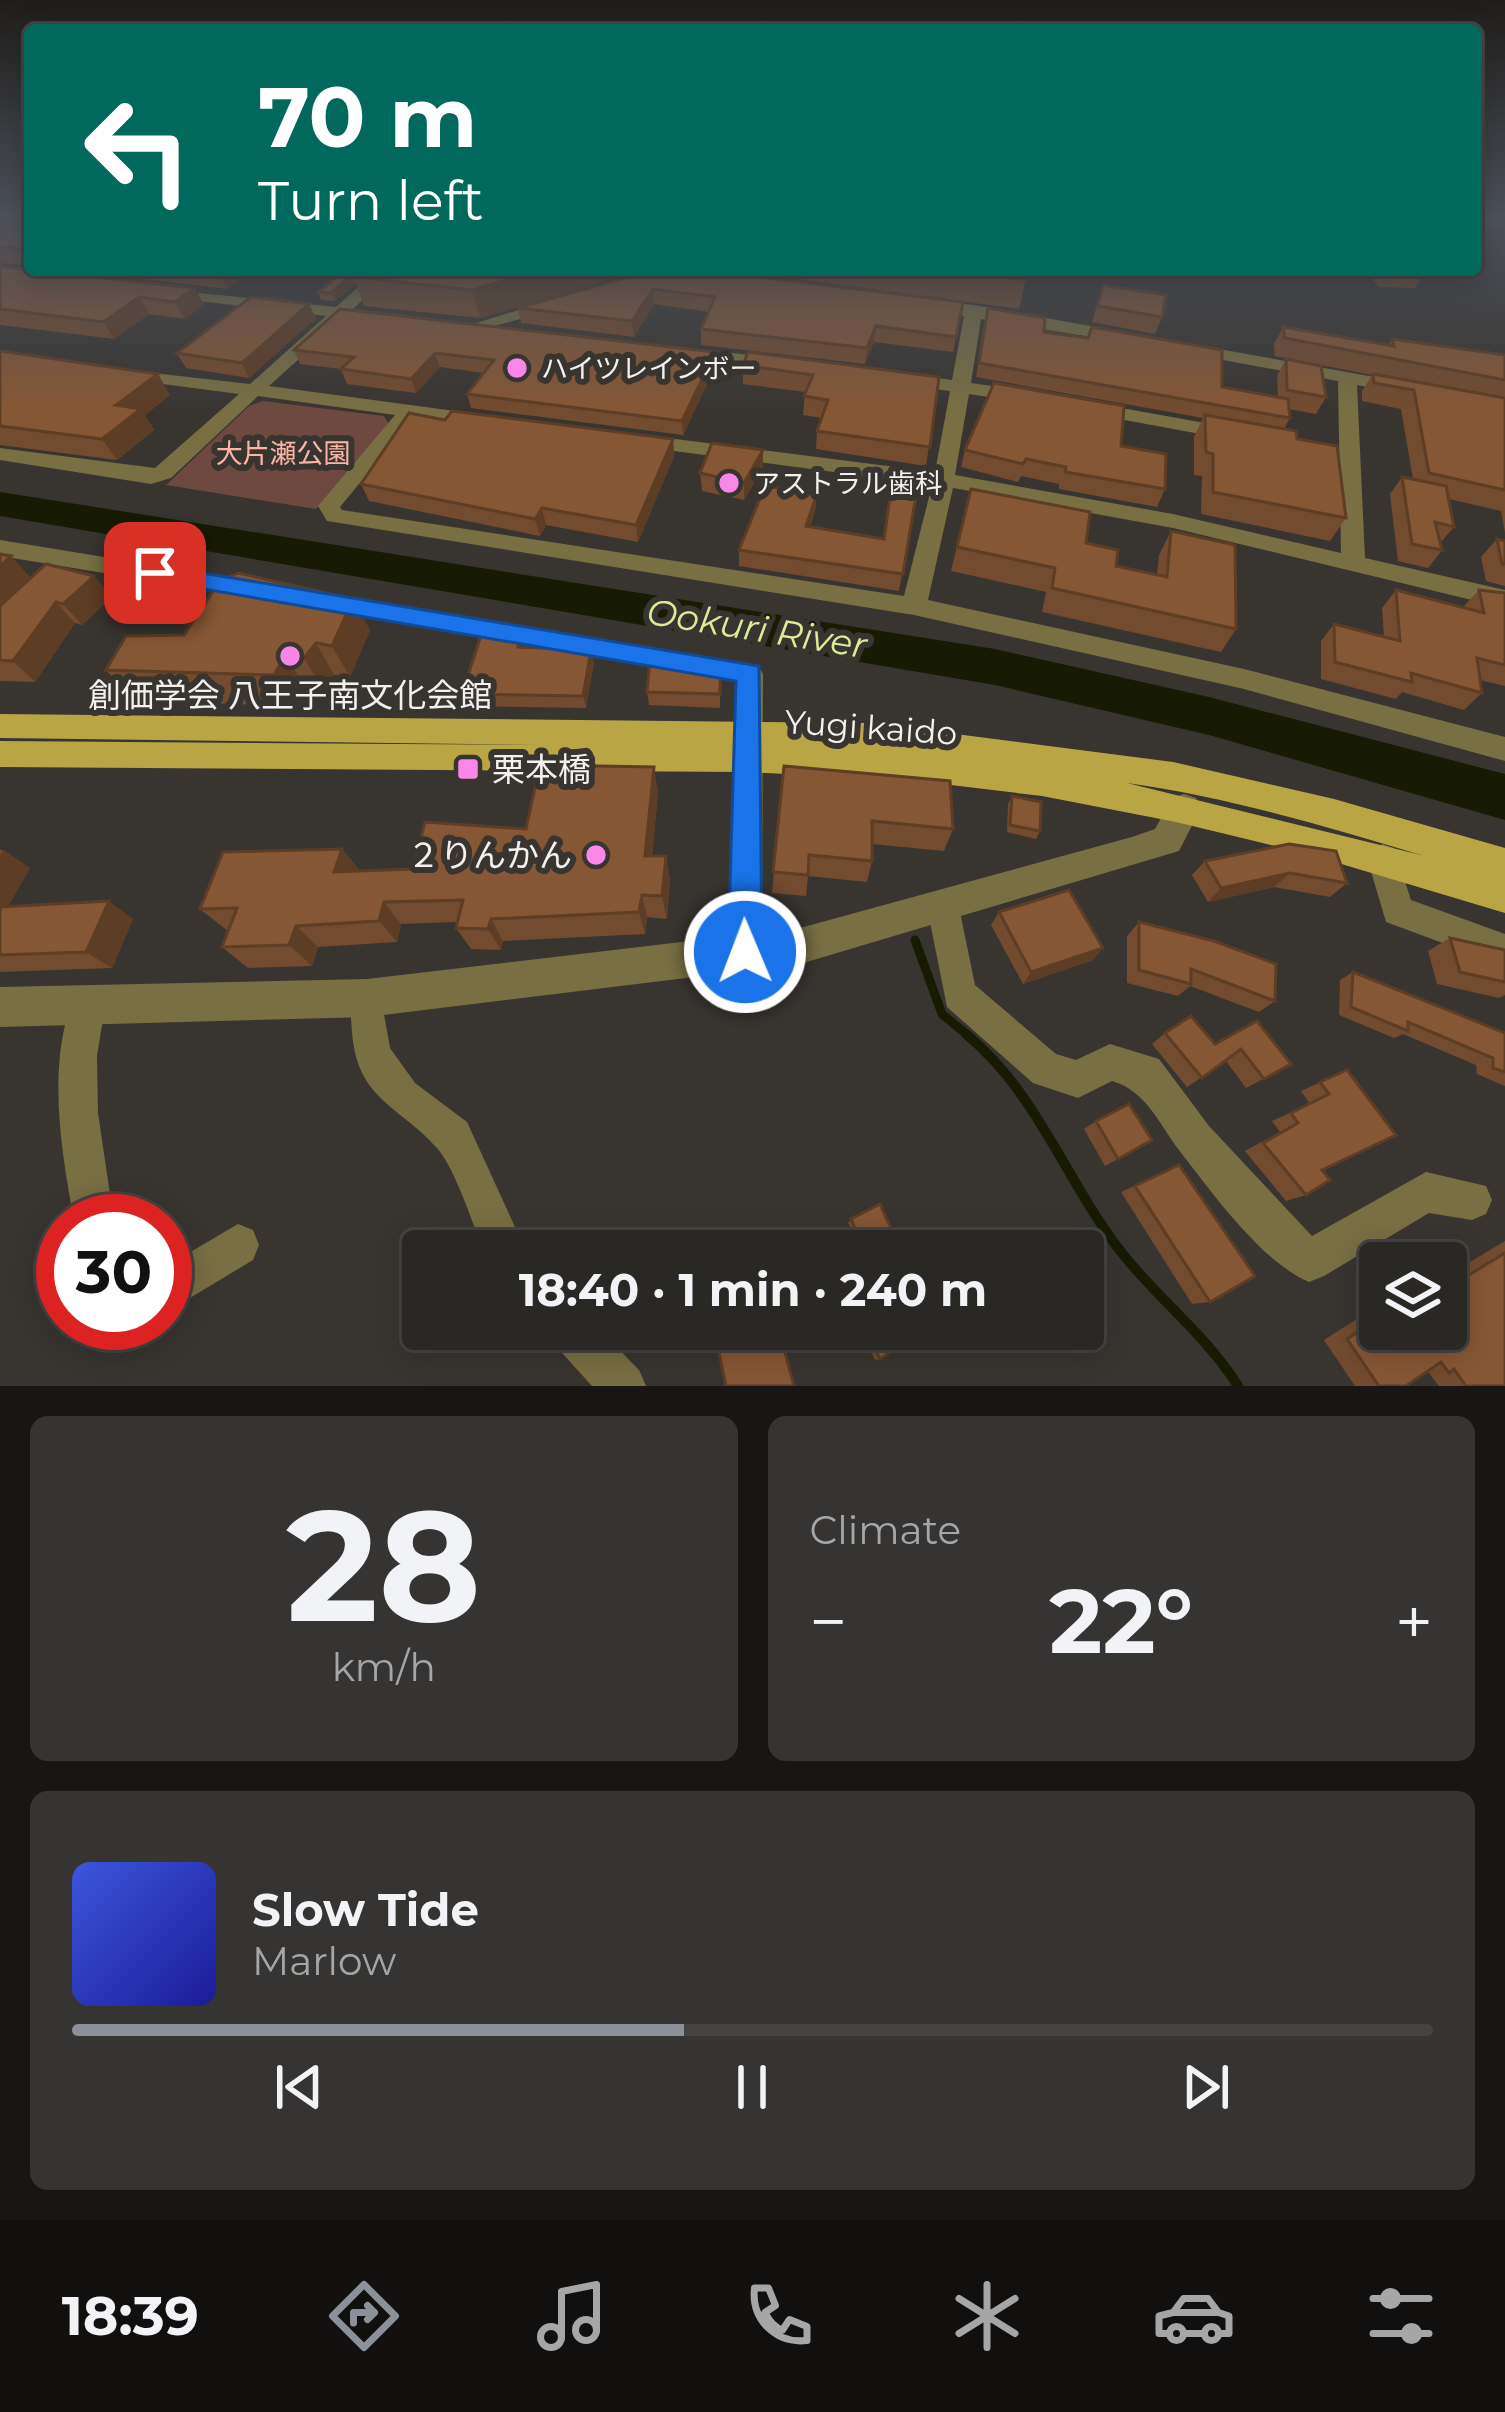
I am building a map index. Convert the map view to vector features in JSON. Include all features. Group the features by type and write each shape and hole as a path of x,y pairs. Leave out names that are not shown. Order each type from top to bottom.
{"main road":[{"name":"Yugi kaido","path":"0,726 748,745 973,773 1184,808 1383,858 1505,896"},
{"name":"Yugi kaido","path":"0,754 748,745 869,736 1110,764 1313,808 1505,864"}],"street":[{"path":"0,454 151,477 164,473 374,281"},
{"path":"135,288 386,317"},
{"path":"518,333 462,326 584,295"},
{"path":"907,302 1138,340"},
{"path":"914,606 944,480 974,310"},
{"path":"1161,344 1415,390"},
{"path":"658,350 797,366"},
{"path":"99,370 502,423"},
{"path":"890,377 1051,402"},
{"path":"1347,377 1338,453 1353,561"},
{"path":"1074,406 1258,439"},
{"path":"409,411 329,512 914,606 1244,679 1505,749"},
{"path":"618,438 944,480 1353,561 1505,598"},
{"path":"0,548 725,666 750,674 745,952"},
{"path":"43,587 71,560"},
{"path":"0,1007 367,998 800,946 1167,840 1184,808"},
{"path":"1383,858 1398,911 1505,950"},
{"path":"943,907 959,994 1046,1070 1078,1079 1110,1062 1145,1072 1195,1140 1278,1235 1309,1261 1426,1192 1472,1200"},
{"path":"367,998 372,1055 402,1096 453,1136 496,1230"},
{"path":"87,1006 80,1029 83,1166 89,1194"},
{"path":"192,1275 238,1245"},
{"path":"588,1350 623,1386"}],"green space":[{"name":"大片瀬公園","path":"263,401 384,416 389,424 316,509 166,485 249,406"}],"building":[{"path":"0,281 130,281 195,288 175,302 139,297 103,322 0,309"},
{"path":"332,281 345,281 331,293 318,292"},
{"path":"387,281 504,281 472,290"},
{"path":"616,281 789,281 963,302 956,337 876,326 867,348 701,329 715,297 653,289 632,321 518,308"},
{"path":"1103,285 1166,295 1162,317 1098,306"},
{"path":"251,297 309,304 242,363 177,353"},
{"path":"988,308 1045,318 1044,332 1088,338 1092,327 1222,350 1222,387 1288,399 1290,418 979,363"},
{"path":"340,309 715,352 682,421 467,394 494,360 435,353 411,379 341,369 354,357 294,350"},
{"path":"1283,327 1394,346 1392,339 1505,355 1505,380 1285,338"},
{"path":"0,351 158,374 116,405 141,409 102,439 0,426"},
{"path":"748,352 939,377 930,447 817,431 828,400 804,396 813,375 743,365"},
{"path":"1286,359 1321,366 1326,397 1287,390"},
{"path":"1373,374 1505,398 1505,490 1429,473 1414,390 1374,383"},
{"path":"994,383 1124,406 1121,446 1166,454 1165,489 965,450"},
{"path":"452,411 673,439 636,525 542,508 535,519 361,484 409,413 445,420"},
{"path":"1205,415 1296,431 1297,439 1337,446 1346,518 1213,492 1213,454 1206,452"},
{"path":"712,443 763,450 744,483 700,473"},
{"path":"894,468 920,471 903,574 739,550 765,486 817,494 806,526 884,539"},
{"path":"1402,477 1446,486 1454,527 1435,522 1442,550 1412,544"},
{"path":"971,489 1090,512 1086,543 1118,550 1116,566 1167,577 1171,531 1235,545 1236,629 1052,588 1055,568 957,547"},
{"path":"1497,539 1505,541 1505,564 1502,564"},
{"path":"46,564 94,576 63,604 56,602 13,661 0,660 0,606"},
{"path":"238,573 353,599 332,646 316,643 304,658 285,656 274,675 106,670 126,636 184,635 220,581"},
{"path":"1396,590 1484,613 1479,590 1505,593 1505,665 1477,658 1482,693 1411,673 1412,682 1335,662 1334,624 1400,641"},
{"path":"482,632 520,638 518,647 591,650 583,696 462,694"},
{"path":"650,658 680,664 680,668 720,670 720,694 647,692"},
{"path":"540,765 654,767 645,856 666,856 662,896 642,895 639,912 491,919 488,929 456,928 463,900 384,902 379,921 296,926 289,945 222,947 237,908 200,909 223,852 342,849 334,872 413,869 425,822 526,829"},
{"path":"784,766 950,781 953,829 872,821 872,861 809,855 808,875 773,872"},
{"path":"1012,796 1041,802 1040,831 1010,825"},
{"path":"1289,844 1336,851 1347,883 1290,873 1221,888 1205,861"},
{"path":"1069,890 1103,948 1031,972 999,912"},
{"path":"109,901 86,952 0,955 0,907"},
{"path":"1139,922 1214,941 1276,964 1275,1001 1191,969 1191,984 1139,970"},
{"path":"1450,938 1505,950 1505,982 1460,972"},
{"path":"1353,972 1505,1033 1505,1072 1493,1068 1493,1058 1408,1022 1408,1031 1351,1007"},
{"path":"1191,1016 1215,1044 1257,1021 1291,1064 1264,1079 1241,1049 1202,1078 1165,1033"},
{"path":"1347,1070 1396,1135 1322,1170 1330,1180 1306,1195 1263,1143 1298,1123 1291,1113 1329,1094 1320,1082"},
{"path":"1129,1104 1152,1140 1118,1159 1096,1121"},
{"path":"1179,1165 1255,1276 1210,1302 1135,1186"},
{"path":"880,1204 892,1230 856,1230 851,1219"},
{"path":"1505,1253 1505,1386 1466,1386 1454,1369 1449,1373 1441,1362 1406,1386 1379,1386 1347,1339 1359,1331 1359,1350 1467,1350 1467,1276"},
{"path":"718,1350 785,1350 794,1386 726,1386"}],"waterway":[{"name":"Ookuri River","path":"0,504 995,667 1209,716 1505,797"},
{"path":"915,940 942,1014 970,1037"},
{"path":"966,1034 1013,1083 1122,1253 1212,1350 1238,1386"}],"place":[{"name":"ハイツレインボー","path":"517,368"},
{"name":"アストラル歯科","path":"729,483"},
{"name":"創価学会 八王子南文化会館","path":"290,656"},
{"name":"栗本橋","path":"468,769"},
{"name":"２りんかん","path":"596,855"}],"route":[{"path":"155,573 725,666 750,674 745,952"}]}
